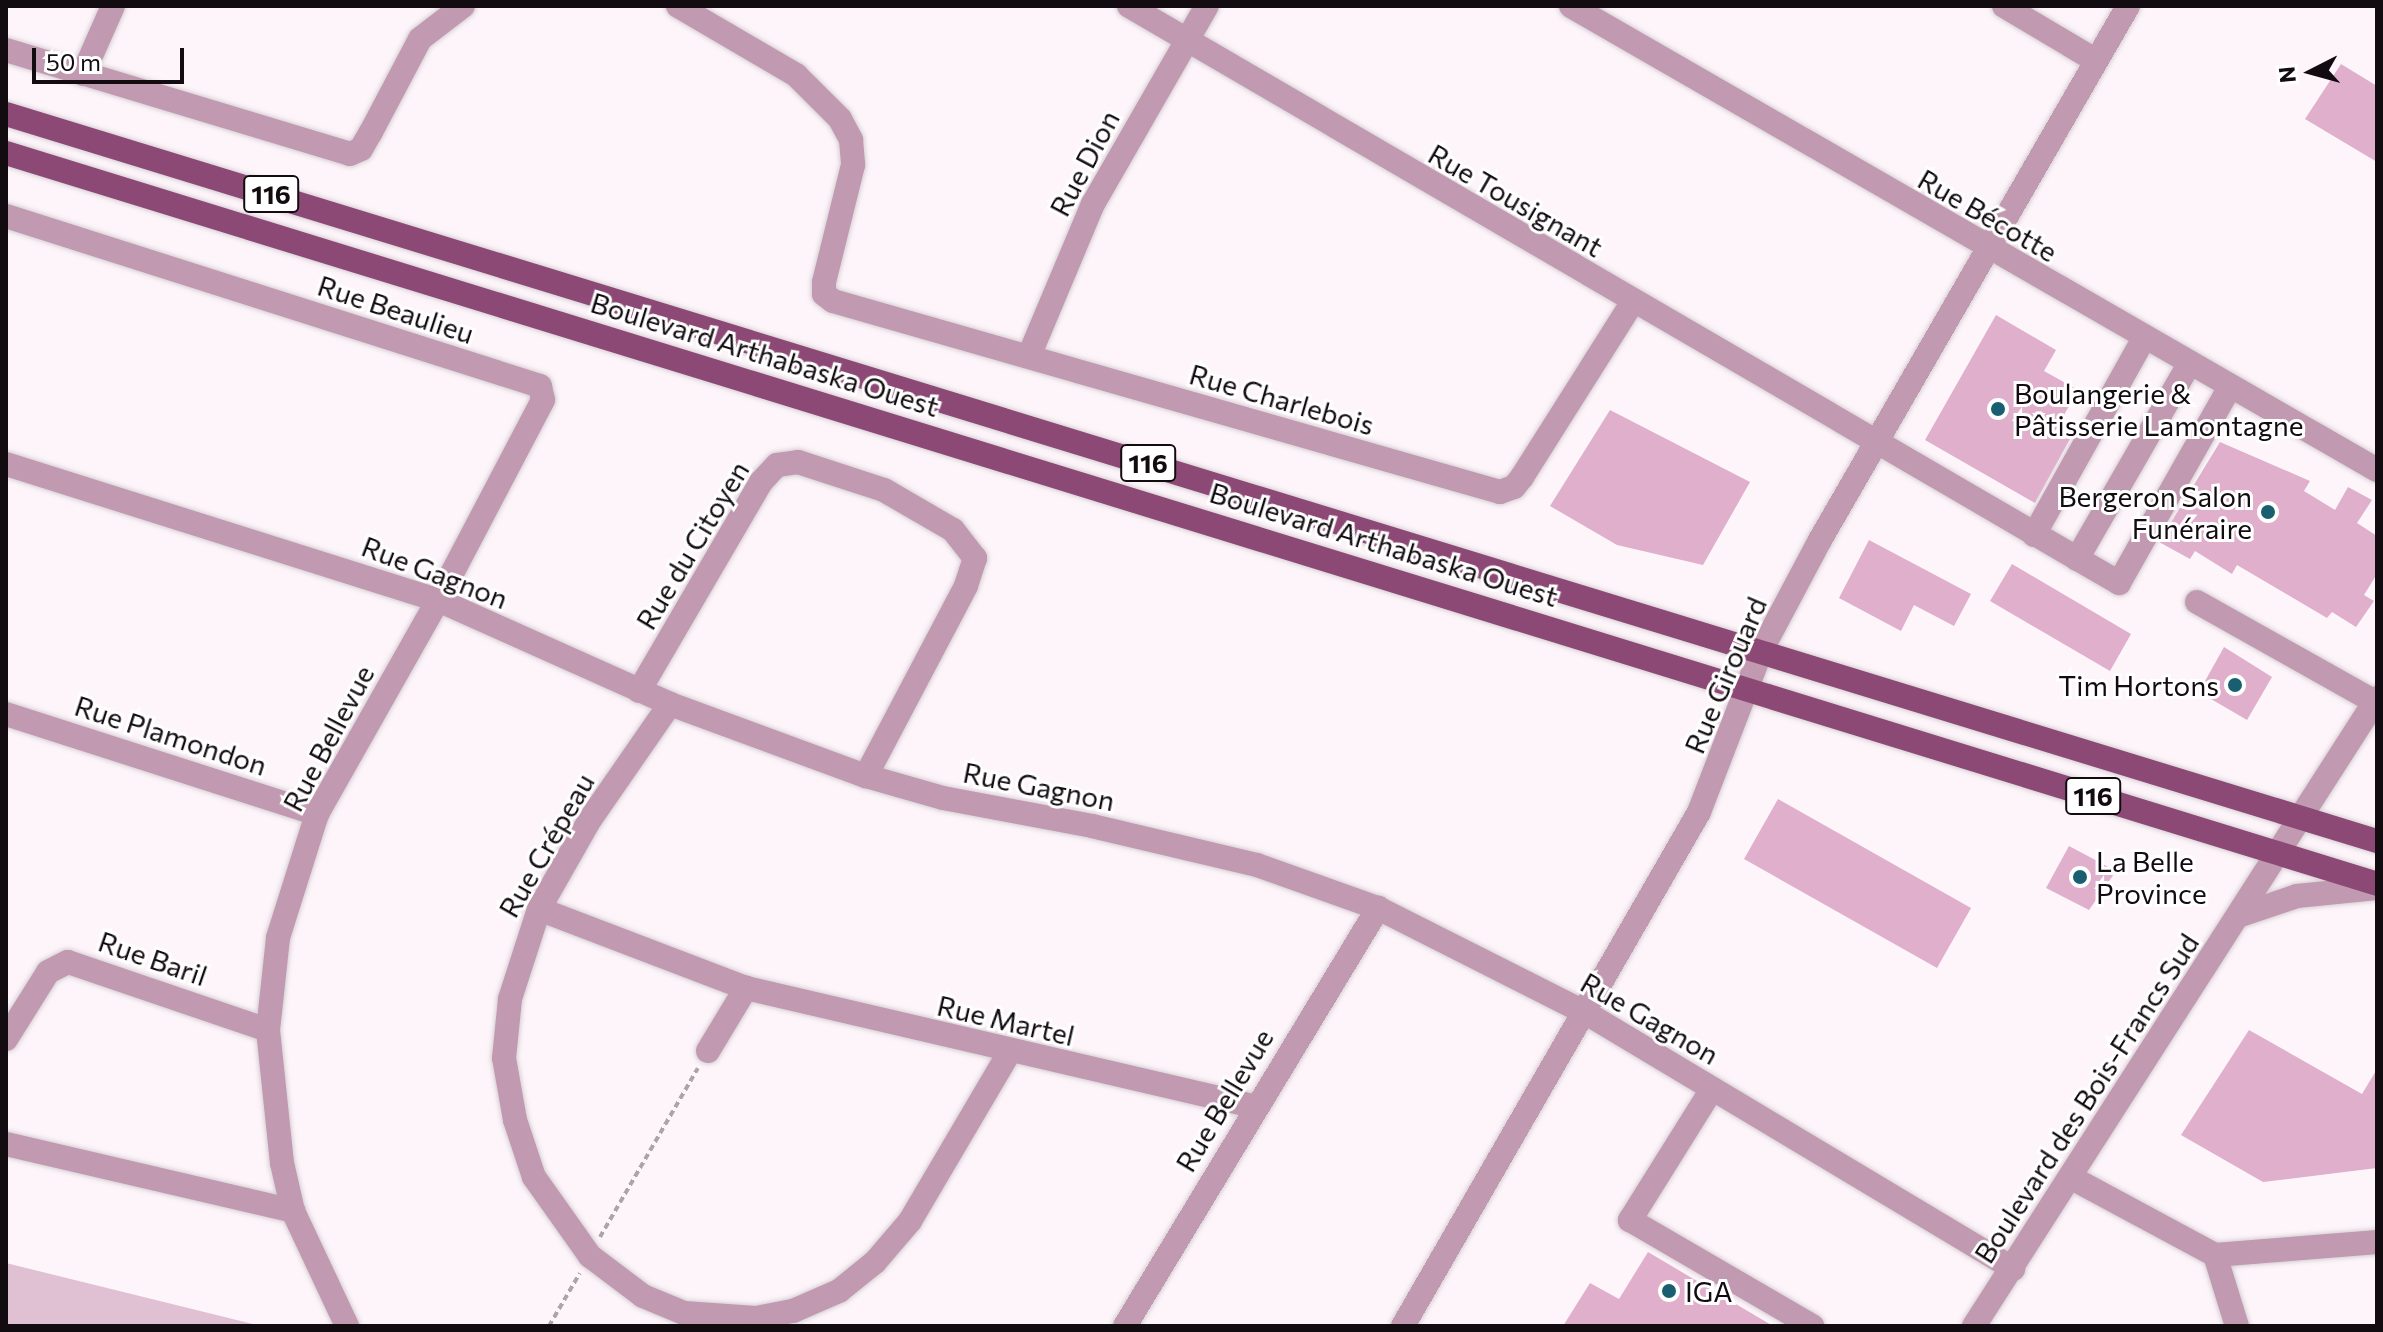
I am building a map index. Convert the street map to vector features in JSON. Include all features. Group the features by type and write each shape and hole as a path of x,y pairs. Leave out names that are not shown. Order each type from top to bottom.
{"main road":[{"name":"Boulevard Arthabaska Ouest","path":"6,114 2377,841"},
{"name":"Boulevard Arthabaska Ouest","path":"6,153 1746,687 2377,886"}],"street":[{"path":"83,74 113,6"},
{"path":"6,50 350,154 366,141 420,39 463,6"},
{"name":"Rue Charlebois","path":"678,6 796,75 825,100 845,130 853,165 824,294 833,301 1500,492 1514,487 1522,477 1632,303"},
{"name":"Rue Tousignant","path":"1129,6 1873,444 2119,583 2230,387"},
{"name":"Rue Dion","path":"1029,356 1093,204 1207,6"},
{"name":"Rue Bécotte","path":"1571,6 1986,249 2377,470"},
{"path":"2004,6 2095,60"},
{"name":"Rue Girouard","path":"1403,1326 1699,812 1761,651 1873,444 2128,6"},
{"name":"Rue Beaulieu","path":"6,216 540,386 543,400 438,600"},
{"path":"2034,535 2144,338"},
{"path":"2077,559 2189,364"},
{"name":"Rue du Citoyen","path":"639,691 761,482 777,465 798,462 884,490 953,530 975,558 966,586 866,776"},
{"name":"Rue Gagnon","path":"6,464 438,600 670,704 866,776 943,798 1092,826 1257,865 1378,908 1586,1013 2013,1269"},
{"name":"Rue Bellevue","path":"347,1326 293,1211 272,1109 268,1030 278,938 317,814 438,600"},
{"path":"2197,602 2376,700"},
{"name":"Boulevard des Bois-Francs Sud","path":"1974,1326 2072,1178 2376,700"},
{"name":"Rue Crépeau","path":"670,704 589,821 539,909 510,999 504,1058 515,1120 534,1177 590,1256 643,1296 684,1313 756,1318 793,1311 839,1291 875,1262 910,1221 1009,1053"},
{"name":"Rue Plamondon","path":"6,714 317,814"},
{"path":"2238,916 2326,890 2377,886"},
{"name":"Rue Bellevue","path":"1125,1326 1253,1106 1378,908"},
{"name":"Rue Martel","path":"539,909 746,988 1009,1053 1253,1106"},
{"name":"Rue Baril","path":"6,1039 48,972 68,962 268,1030"},
{"path":"708,1051 746,988"},
{"path":"1712,1089 1630,1220 1812,1326"},
{"path":"6,1144 293,1211"},
{"path":"2072,1178 2215,1255 2377,1242"},
{"path":"2215,1255 2237,1326"}],"path":[{"path":"549,1326 708,1051"}],"shaded area":[{"path":"6,1263 261,1326 6,1326"}],"building":[{"path":"2341,64 2377,86 2377,162 2305,119"},
{"path":"1996,315 2056,350 2044,371 2078,390 2055,431 2070,439 2035,503 1925,440"},
{"path":"1610,410 1750,482 1703,565 1617,545 1550,506"},
{"path":"2220,442 2310,481 2304,491 2335,510 2348,487 2372,500 2357,523 2377,536 2377,574 2364,595 2374,601 2356,627 2332,612 2327,618 2237,565 2232,574 2195,551 2190,559 2159,542"},
{"path":"1869,540 1971,594 1954,626 1914,605 1901,631 1839,598"},
{"path":"2012,564 2131,634 2110,671 1990,601"},
{"name":"Tim Hortons","path":"2224,647 2272,677 2247,720 2199,692"},
{"path":"1778,799 1971,908 1937,968 1744,859"},
{"path":"2069,846 2116,871 2089,910 2046,888"},
{"path":"2249,1030 2362,1094 2377,1069 2377,1168 2263,1182 2181,1135"},
{"name":"IGA","path":"1648,1252 1773,1326 1563,1326 1590,1283 1619,1299"}],"place":[{"name":"Boulangerie & Pâtisserie Lamontagne","path":"1998,409"},
{"name":"Bergeron Salon Funéraire","path":"2268,512"},
{"name":"Tim Hortons","path":"2235,685"},
{"name":"La Belle Province","path":"2080,877"},
{"name":"IGA","path":"1669,1291"}]}
